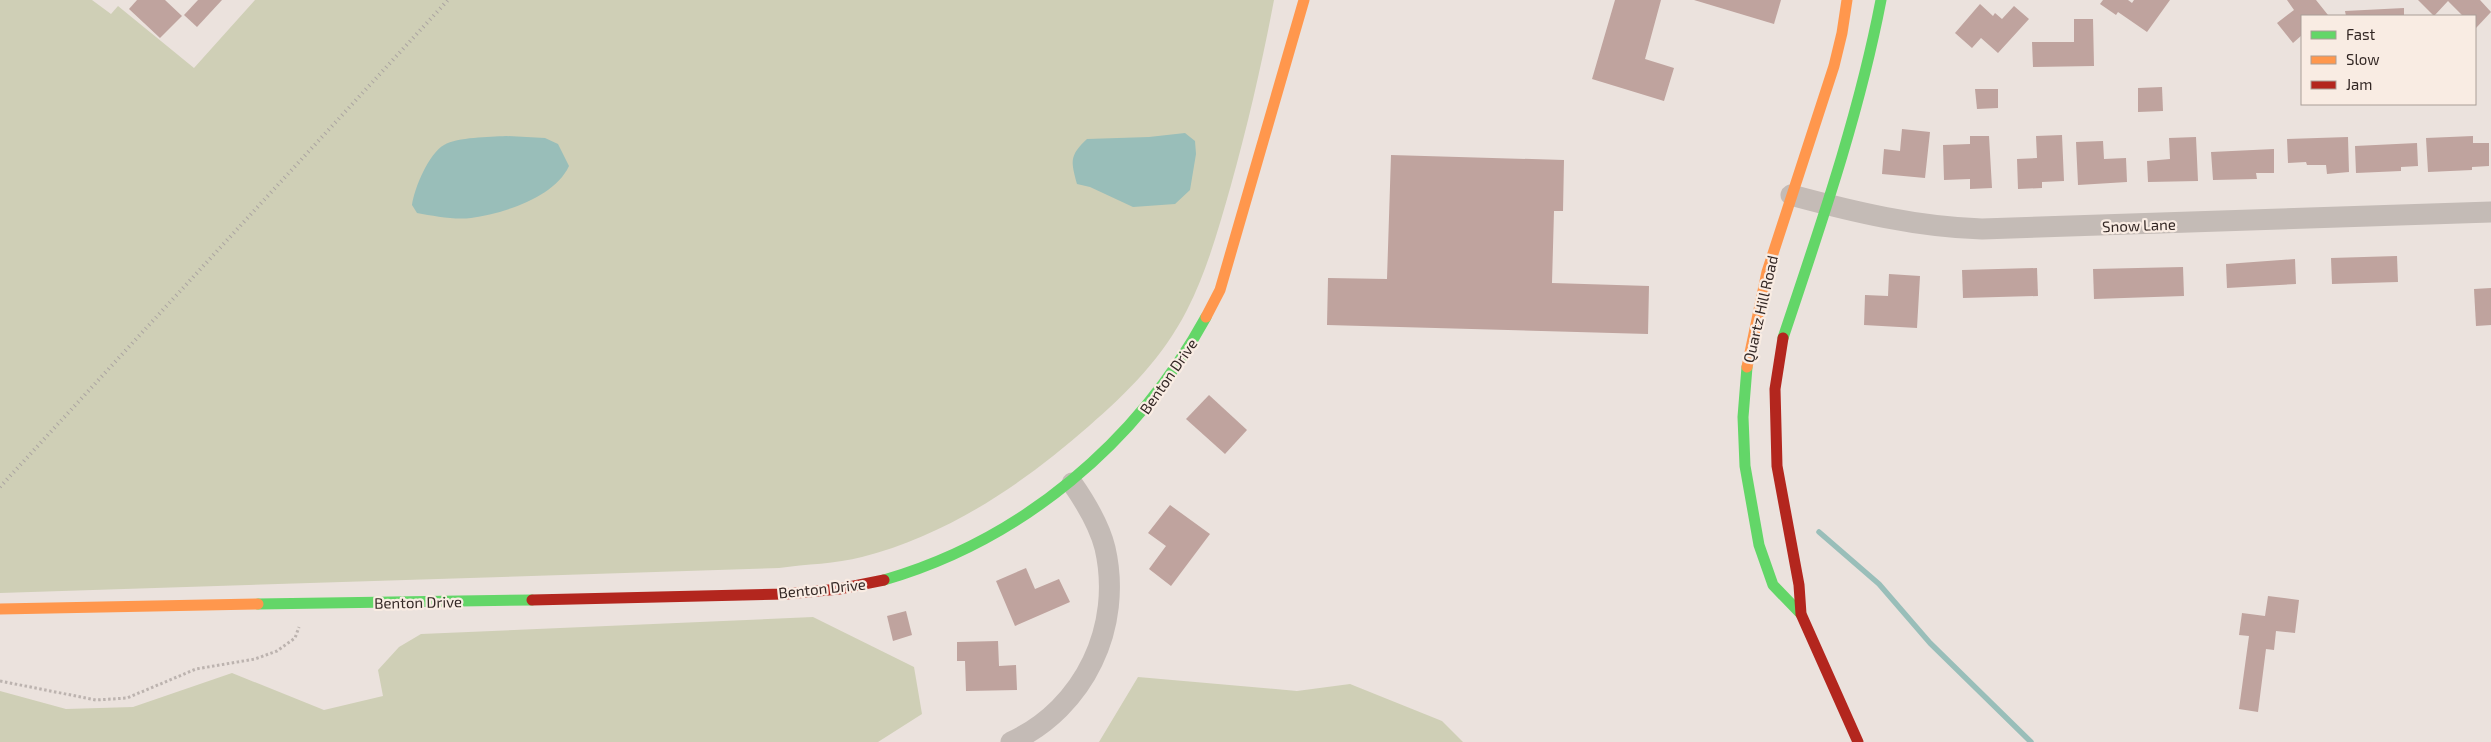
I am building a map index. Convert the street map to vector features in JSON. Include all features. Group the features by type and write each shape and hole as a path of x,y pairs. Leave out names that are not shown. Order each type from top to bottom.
{"street":[{"name":"Benton Drive","path":"0,609 821,592 884,580 935,563 989,538 1044,504 1072,483 1144,412 1202,326 1220,290 1304,0"},
{"name":"Quartz Hill Road","path":"1848,0 1835,59 1770,264 1750,342 1745,374 1743,420 1747,490 1767,572 1778,593 1800,614 1858,742"},
{"name":"Quartz Hill Road","path":"1800,614 1799,585 1777,466 1774,418 1776,375 1782,341 1827,205 1872,47 1881,0"},
{"name":"Snow Lane","path":"1791,195 1827,205 1927,225 1982,229 2491,212"},
{"path":"1011,742 1046,722 1065,703 1088,671 1103,634 1108,593 1104,547 1093,517 1072,483"}],"path":[{"path":"0,681 96,700 127,698 196,669 255,659 277,651 298,633 300,604"}],"green space":[{"path":"0,0 92,0 111,14 118,6 194,68 255,0 1274,0 1249,116 1217,233 1194,295 1167,343 1131,387 1038,468 983,505 924,535 862,557 831,563 779,568 0,593"},
{"path":"813,617 914,667 922,714 878,742 0,742 0,691 66,709 133,707 232,673 324,710 383,696 378,670 399,647 421,634"},
{"path":"1138,677 1297,691 1350,684 1442,721 1463,742 1099,742"}],"water":[{"path":"1185,133 1195,141 1196,154 1190,190 1175,204 1133,207 1090,187 1077,184 1073,159 1077,150 1087,139 1149,137"},
{"path":"506,136 545,138 558,144 569,166 552,187 513,208 471,218 417,213 412,205 416,190 423,172 438,149 457,140"}],"building":[{"path":"137,0 165,0 182,16 160,38 129,9"},
{"path":"198,0 222,0 197,27 184,15"},
{"path":"1615,0 1661,0 1645,59 1674,68 1664,101 1592,79"},
{"path":"1694,0 1781,0 1774,24"},
{"path":"2103,0 2128,0 2132,3 2134,0 2170,0 2147,32 2118,12 2116,15 2100,4"},
{"path":"2287,0 2316,0 2328,15 2301,15 2301,36 2293,43 2277,23 2294,10"},
{"path":"2418,0 2480,0 2491,12 2476,28 2476,15 2462,15 2448,1 2433,15"},
{"path":"1980,4 1993,16 1995,13 2002,19 2014,6 2029,19 1998,53 1981,38 1972,48 1955,33"},
{"path":"2404,8 2404,15 2346,15 2345,11"},
{"path":"2074,19 2093,19 2094,66 2033,67 2032,42 2074,42"},
{"path":"2162,87 2163,111 2138,112 2138,88"},
{"path":"1975,89 1998,89 1998,108 1977,109"},
{"path":"1902,129 1930,132 1925,178 1882,174 1884,149 1900,151"},
{"path":"2062,135 2064,181 2042,182 2042,188 2018,189 2017,159 2037,158 2036,136"},
{"path":"1970,136 1989,136 1992,188 1970,189 1970,179 1944,180 1943,145 1970,144"},
{"path":"2473,136 2473,143 2489,143 2489,166 2472,167 2472,170 2428,172 2426,138"},
{"path":"2196,137 2198,181 2148,182 2147,161 2170,159 2169,138"},
{"path":"2348,137 2349,172 2327,174 2326,165 2307,165 2306,162 2288,163 2287,139"},
{"path":"2103,141 2104,159 2126,158 2127,182 2078,185 2076,142"},
{"path":"2417,143 2418,166 2401,167 2401,171 2356,173 2355,146"},
{"path":"2274,149 2274,173 2256,173 2257,179 2213,180 2211,152"},
{"path":"1391,155 1564,160 1563,211 1554,211 1552,283 1649,286 1648,334 1327,325 1328,278 1387,279"},
{"path":"2397,256 2398,282 2332,284 2331,258"},
{"path":"2295,259 2296,284 2227,288 2226,264"},
{"path":"2183,267 2184,296 2094,299 2093,269"},
{"path":"2037,268 2038,296 1963,298 1962,270"},
{"path":"1889,274 1920,276 1917,328 1864,325 1865,295 1888,296"},
{"path":"2491,288 2491,325 2476,326 2474,289"},
{"path":"1209,395 1247,430 1225,454 1186,419"},
{"path":"1170,505 1210,534 1171,586 1149,569 1166,546 1148,533"},
{"path":"1026,568 1035,589 1059,579 1070,602 1015,626 996,581"},
{"path":"2268,596 2299,600 2295,633 2276,631 2274,650 2266,649 2258,712 2239,709 2249,636 2239,635 2242,613 2265,616"},
{"path":"906,611 912,635 893,641 887,616"},
{"path":"998,641 999,666 1016,665 1017,690 966,691 965,661 957,661 957,642"}],"waterway":[{"path":"1819,532 1879,584 1930,643 2031,742"}],"railway":[{"path":"0,487 448,0"}],"traffic: fast":[{"path":"1783,338 1850,128 1862,86 1881,0"},
{"path":"884,580 935,562 983,540 1028,512 1071,481 1110,445 1146,406 1178,363 1206,317"},
{"path":"1747,367 1743,417 1745,466 1759,545 1773,585 1801,614"},
{"path":"258,604 532,600"}],"traffic: slow":[{"path":"1206,317 1220,290 1304,0"},
{"path":"1747,367 1767,272 1834,66 1847,0"},
{"path":"0,609 258,604"}],"traffic: jam":[{"path":"1783,338 1775,389 1777,466 1799,585 1801,614 1858,742"},
{"path":"532,600 786,594 839,589 884,580"}]}
